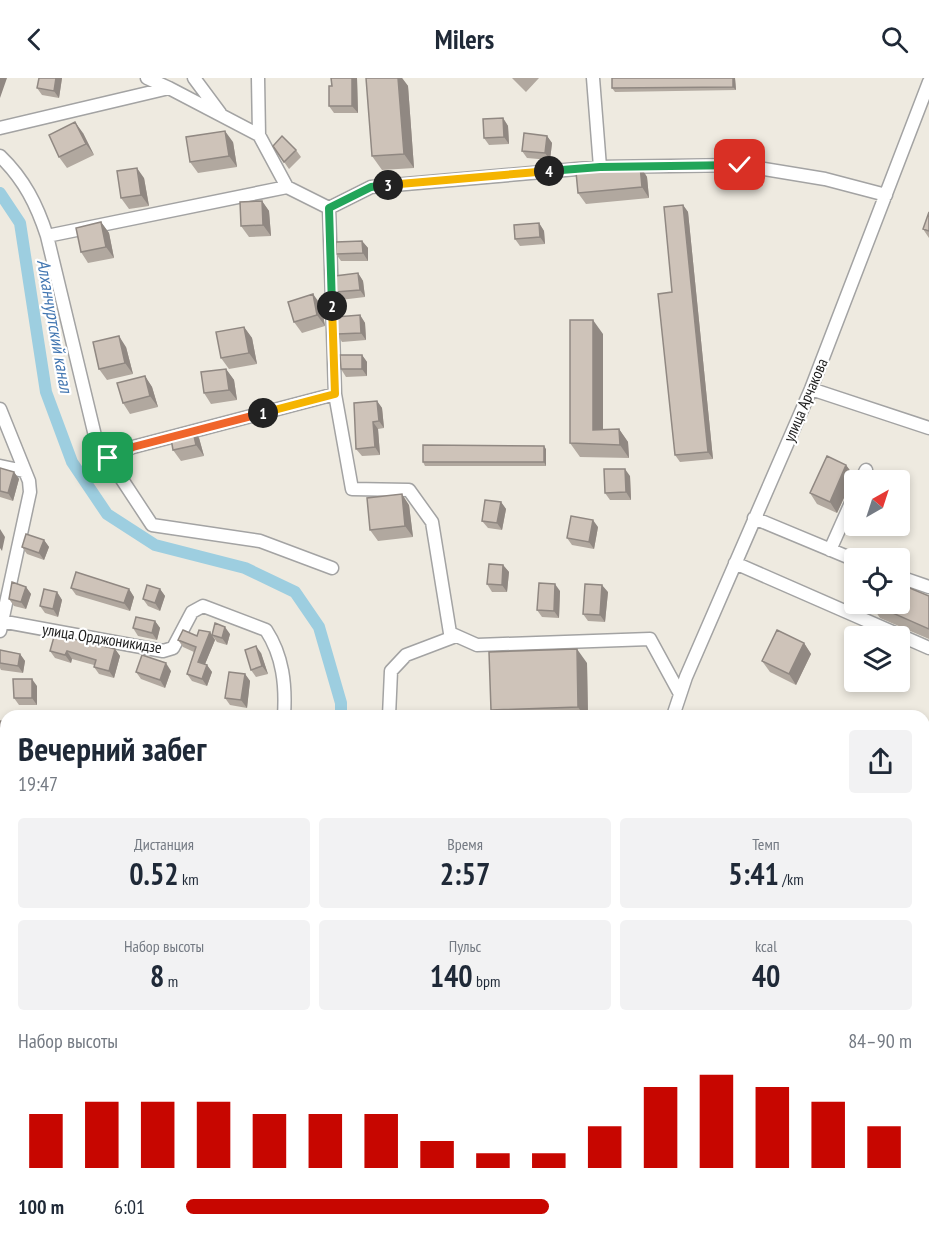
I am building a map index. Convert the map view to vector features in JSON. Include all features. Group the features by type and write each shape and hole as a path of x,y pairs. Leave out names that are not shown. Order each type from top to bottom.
{"street":[{"path":"147,78 259,135"},
{"path":"194,78 223,116"},
{"path":"258,78 259,135 287,187 329,208"},
{"path":"593,78 600,167"},
{"name":"улица Арчакова","path":"675,710 735,562 811,389 929,82"},
{"path":"0,128 169,88"},
{"path":"0,156 18,173 39,212 47,236 96,440 152,525 260,541 332,568"},
{"path":"329,208 371,187 600,167 740,165 825,179 886,195"},
{"path":"47,236 287,187"},
{"path":"329,208 335,394 352,489 409,490 432,522 450,633 477,645 650,639 681,694"},
{"path":"811,389 929,429"},
{"path":"108,458 133,447 335,394"},
{"path":"0,409 29,481 30,492 1,624"},
{"path":"0,466 24,471"},
{"path":"754,519 844,556"},
{"path":"830,550 844,519"},
{"path":"735,562 929,648"},
{"path":"910,580 929,587"},
{"name":"улица Орджоникидзе","path":"1,624 163,651 173,648 192,612 203,606 266,630 281,664 286,689 285,710"},
{"path":"389,710 391,671 406,655 456,636"}],"building":[{"path":"39,78 56,78 54,91 37,88"},
{"path":"331,78 352,78 352,106 329,106"},
{"path":"366,78 398,78 404,154 372,156"},
{"path":"612,78 733,78 733,87 612,88"},
{"path":"503,118 504,137 484,138 483,119"},
{"path":"75,122 86,144 59,157 49,135"},
{"path":"225,131 229,156 190,162 186,137"},
{"path":"524,133 547,136 545,153 522,151"},
{"path":"282,136 296,150 284,162 273,146"},
{"path":"640,166 642,187 578,193 576,172"},
{"path":"137,168 141,195 121,198 117,171"},
{"path":"262,201 263,225 241,226 240,202"},
{"path":"683,205 708,452 675,455 658,294 672,292 664,207"},
{"path":"929,212 929,231 923,229"},
{"path":"101,222 106,247 81,252 76,228"},
{"path":"539,223 540,237 515,239 514,225"},
{"path":"362,241 363,253 336,254 336,242"},
{"path":"358,273 360,290 335,292 335,276"},
{"path":"313,294 317,315 294,322 288,302"},
{"path":"360,315 361,333 337,334 336,317"},
{"path":"570,320 593,320 593,430 619,429 620,445 570,443"},
{"path":"244,327 249,353 221,358 216,332"},
{"path":"119,336 125,363 99,369 93,342"},
{"path":"340,355 362,355 362,369 341,369"},
{"path":"226,369 229,390 204,393 201,372"},
{"path":"145,376 150,396 123,403 117,383"},
{"path":"377,401 379,421 373,422 375,447 356,449 354,403"},
{"path":"192,427 196,445 173,450 170,433"},
{"path":"423,445 544,446 544,462 423,462"},
{"path":"827,456 846,465 830,502 810,493"},
{"path":"0,468 14,472 8,493 0,491"},
{"path":"604,469 625,469 626,492 605,493"},
{"path":"402,494 405,526 370,530 367,498"},
{"path":"485,500 501,502 497,523 482,521"},
{"path":"571,516 593,520 589,542 567,538"},
{"path":"26,534 44,540 39,553 22,547"},
{"path":"489,564 503,565 502,585 487,584"},
{"path":"76,572 129,589 124,603 71,588"},
{"path":"12,582 26,587 21,602 9,599"},
{"path":"539,583 555,584 554,611 537,610"},
{"path":"585,584 602,585 600,615 583,614"},
{"path":"147,585 160,589 155,603 143,599"},
{"path":"910,588 929,596 929,629 895,614 910,614"},
{"path":"44,589 57,592 53,609 40,606"},
{"path":"136,617 155,621 152,633 133,628"},
{"path":"215,623 225,627 222,638 212,635"},
{"path":"183,630 197,636 199,630 210,632 198,662 207,665 202,679 187,674 196,647 178,640"},
{"path":"777,630 804,643 789,674 762,661"},
{"path":"55,633 115,649 109,671 94,667 96,660 67,651 65,655 50,651"},
{"path":"256,646 262,666 251,670 245,650"},
{"path":"577,649 578,707 491,710 489,652"},
{"path":"0,650 20,654 18,666 0,663"},
{"path":"142,655 166,663 160,680 136,672"},
{"path":"229,672 245,674 241,700 225,698"},
{"path":"13,679 32,679 32,698 14,698"}],"waterway":[{"name":"Алханчуртский канал","path":"0,193 20,223 46,392 72,462 107,514 155,545 245,568 295,592 319,627 341,710"}],"route":[{"path":"108,458 133,447 335,394 329,208 371,187 600,167 740,165"}]}
